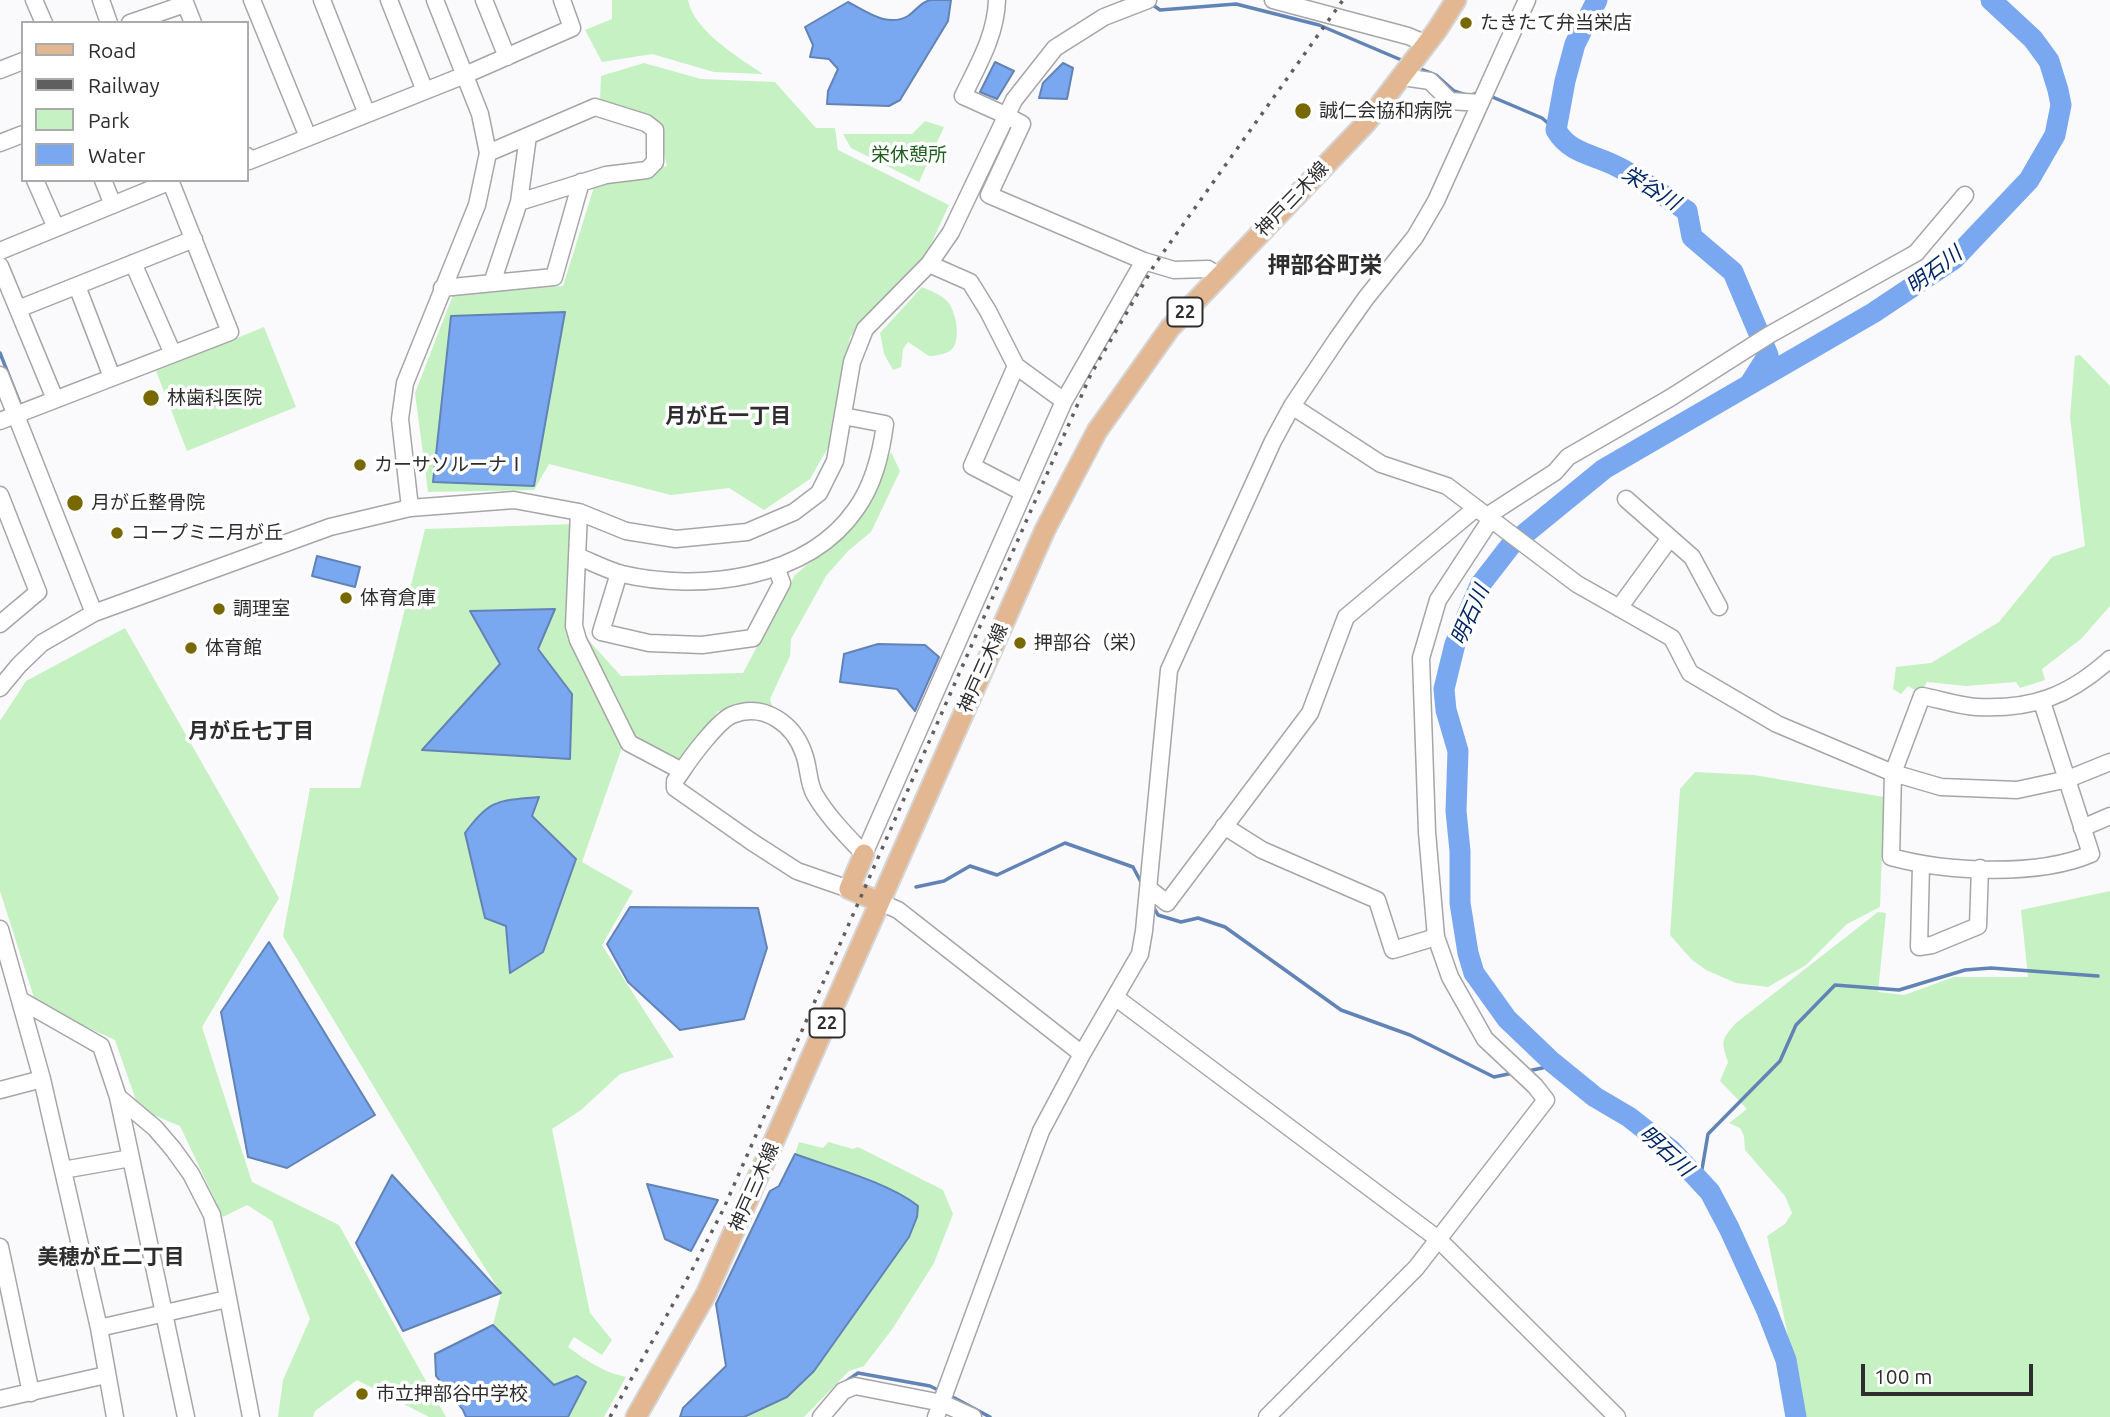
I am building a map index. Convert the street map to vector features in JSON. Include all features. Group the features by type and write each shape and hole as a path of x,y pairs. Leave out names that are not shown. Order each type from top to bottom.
{"main road":[{"name":"神戸三木線","path":"636,1417 706,1294 878,901 1045,530 1097,431 1170,328 1366,123 1413,63 1456,0"},
{"path":"864,853 849,889 878,901"}],"street":[{"path":"34,0 43,21"},
{"path":"101,0 108,21"},
{"path":"252,0 308,137"},
{"path":"322,0 366,114"},
{"path":"389,0 425,91"},
{"path":"410,508 400,419 405,383 477,205 488,153 480,114 435,0"},
{"path":"484,0 507,57"},
{"path":"248,158 249,161 465,75 572,28 562,0"},
{"path":"997,0 996,19 987,46 963,96 1022,124 989,195 1144,261 1174,270 1208,269 1219,276"},
{"path":"0,688 42,643 94,614 330,527 410,508 514,500 579,512 626,531 676,540 747,532 794,512 819,493 835,461 852,362 865,329 929,264 951,232 1014,100 1055,48 1104,17 1148,0"},
{"path":"1273,0 1408,36 1413,63 1450,100 1484,96"},
{"path":"939,1410 1041,1131 1140,954 1169,670 1273,441 1292,406 1366,298 1415,237 1436,201 1527,0"},
{"path":"135,21 184,2 192,21"},
{"path":"0,70 21,62"},
{"path":"488,153 596,107 646,123 655,130 655,162 647,170 616,172 519,202"},
{"path":"492,283 519,202 528,136"},
{"path":"0,143 21,141"},
{"path":"36,182 56,228"},
{"path":"104,182 113,205"},
{"path":"0,251 168,182"},
{"path":"0,421 230,332 170,182"},
{"path":"442,288 554,277 581,182"},
{"path":"1148,888 1167,903 1310,713 1346,617 1485,514 1555,472 1568,457 1670,398 1769,335 1916,253 1965,195"},
{"path":"18,309 194,239"},
{"path":"849,889 797,871 675,788 675,781 710,734 731,715 761,711 775,716 792,730 804,753 813,793 839,828 864,853 1064,401 1144,261"},
{"path":"133,263 173,354"},
{"path":"929,264 970,282 1016,366 1064,401"},
{"path":"0,266 55,399"},
{"path":"77,286 112,377"},
{"path":"1016,366 972,466 1022,492"},
{"path":"0,375 94,614"},
{"path":"1292,406 1381,464 1447,486 1577,584 1672,638 1690,673 1777,724 1893,773 1941,787 2017,790 2068,779 2110,762"},
{"path":"577,556 619,573 682,582 717,580 768,570 821,545 855,510 875,475 885,424 843,416"},
{"path":"0,495 38,593 0,624"},
{"path":"1626,499 1692,557 1719,607"},
{"path":"579,512 574,626 578,640 629,743 681,771"},
{"path":"1267,1417 1416,1268 1546,1100 1535,1086 1485,1039 1450,977 1436,937 1427,832 1421,658 1437,600 1485,514"},
{"path":"1619,608 1670,538"},
{"path":"619,573 601,632 649,643 702,645 753,638 782,583 776,567"},
{"path":"2042,702 2091,854 2078,859 2010,870 1921,865 1891,857 1893,773 1922,695 1974,707 2017,706 2042,702 2088,680 2110,659"},
{"path":"2082,828 2110,817"},
{"path":"1224,826 1262,850 1377,900 1393,950 1436,937"},
{"path":"1921,865 1919,947 1932,945 1978,926 1980,868"},
{"path":"878,901 898,911 1082,1054"},
{"path":"0,929 42,1079 99,1328 115,1417"},
{"path":"1115,997 1438,1239 1618,1417"},
{"path":"22,1001 101,1046 118,1097 186,1417"},
{"path":"0,1090 42,1079"},
{"path":"118,1097 155,1128 191,1174 212,1215 251,1417"},
{"path":"63,1170 131,1158"},
{"path":"0,1247 31,1393"},
{"path":"99,1328 227,1299"},
{"path":"0,1399 106,1375"},
{"path":"821,1417 843,1391 855,1385 972,1417"}],"green space":[{"path":"612,0 688,0 692,11 708,33 763,74 714,72 652,54 602,62 585,30 612,19"},
{"path":"644,63 701,79 775,82 816,128 835,128 838,150 949,205 926,255 850,337 834,437 810,479 764,510 729,488 671,495 549,464 534,490 428,492 415,393 453,295 563,286 594,187 667,166 658,131 600,102 601,76"},
{"name":"栄休憩所","path":"925,121 944,127 919,182 851,148 843,134 912,134"},
{"path":"922,287 941,296 950,305 957,333 954,346 946,353 929,356 908,342 903,349 901,367 893,370 884,354 880,333"},
{"path":"264,327 296,407 187,451 156,371"},
{"path":"2080,355 2110,386 2110,606 2081,639 2042,669 2045,680 2020,688 2016,682 1966,686 1927,682 1921,693 1908,686 1901,694 1893,689 1896,667 1931,663 1999,622 2052,557 2085,546 2070,417 2075,356"},
{"path":"891,452 900,471 871,532 848,551 826,576 791,639 790,656 770,699 775,716 718,711 678,766 632,739 619,701 581,632 621,676 743,673 795,575 856,524"},
{"path":"574,524 568,634 624,742 582,862 633,891 602,945 674,1057 620,1074 581,1110 552,1129 590,1313 612,1340 602,1355 574,1337 568,1347 596,1365 626,1377 604,1417 568,1417 585,1382 577,1376 554,1385 493,1325 501,1293 283,936 310,788 360,788 425,529","holes":["538,649 572,694 423,750 500,663","539,797 532,816 510,972 496,802"]},
{"path":"125,628 279,898 202,1027 252,1182 339,1225 446,1417 429,1417 357,1380 315,1411 313,1417 278,1417 283,1380 310,1319 272,1221 247,1205 223,1217 180,1126 139,1109 115,1040 36,1004 0,891 0,721 26,681"},
{"path":"1695,772 1754,775 1884,797 1880,907 1847,924 1806,965 1768,987 1736,983 1706,970 1691,959 1670,935 1680,789"},
{"path":"2110,891 2110,1417 1805,1417 1767,1236 1785,1224 1792,1213 1785,1196 1745,1150 1744,1136 1740,1128 1729,1123 1747,1109 1720,1081 1728,1062 1725,1037 1736,1023 1878,912 1886,913 1878,992 1904,995 1954,977 2028,977 2021,910"},
{"path":"799,1142 823,1148 828,1142 853,1149 858,1147 943,1190 953,1214 934,1263 893,1328 864,1366 849,1371 804,1417 744,1417 787,1397 814,1371 909,1237 917,1217 918,1206 892,1190 795,1154"}],"water":[{"path":"931,0 951,0 948,21 900,100 889,106 827,104 828,91 838,69 829,59 810,57 813,45 805,27 848,2 877,17 892,20 908,16 921,4"},
{"path":"995,62 1014,71 997,99 980,92"},
{"path":"1063,63 1073,68 1067,99 1039,98 1043,83"},
{"path":"565,312 534,486 433,482 451,316"},
{"path":"317,556 360,567 355,587 312,576"},
{"path":"555,609 538,649 572,694 570,759 422,750 500,664 470,611"},
{"path":"878,644 925,645 939,657 915,711 897,689 840,682 844,654"},
{"path":"539,797 532,816 576,859 543,952 510,973 506,926 485,918 465,833 481,813 496,803"},
{"path":"630,907 758,908 767,948 744,1019 680,1030 628,982 607,944"},
{"path":"269,942 375,1115 287,1168 248,1157 221,1012"},
{"path":"795,1154 876,1183 918,1206 917,1217 909,1237 814,1371 787,1397 744,1417 680,1417 683,1408 726,1366 716,1304 770,1191 779,1186"},
{"path":"392,1175 501,1293 403,1331 356,1243"},
{"path":"647,1184 718,1200 691,1251 665,1239"},
{"path":"493,1325 554,1385 577,1376 586,1382 568,1417 466,1417 436,1376 435,1354"}],"waterway":[{"name":"栄谷川","path":"1597,0 1575,44 1556,130 1575,149 1625,171 1687,211 1692,237 1733,272 1768,355 1751,382"},
{"name":"明石川","path":"1796,1417 1786,1360 1767,1311 1710,1192 1671,1150 1629,1117 1595,1097 1552,1062 1507,1019 1474,973 1460,903 1460,851 1456,811 1458,751 1446,710 1444,689 1455,644 1480,585 1511,545 1604,469 1873,313 1954,259 2029,180 2055,135 2061,105 2058,90 2049,61 2033,39 1991,0"},
{"path":"1150,3 1160,10 1236,4 1319,25 1406,62"},
{"path":"1416,67 1436,75 1454,91 1469,96 1480,92"},
{"path":"1490,96 1542,118 1556,130"},
{"path":"0,353 21,406"},
{"path":"916,887 944,881 970,866 997,875 1065,843 1133,867 1142,884"},
{"path":"1153,906 1158,915 1181,922 1198,918 1225,927 1341,1010 1410,1035 1494,1077 1513,1073"},
{"path":"1700,1181 1708,1134 1780,1061 1796,1025 1835,985 1899,990 1965,970 1991,968 2098,976"},
{"path":"1528,1071 1556,1065"},
{"path":"841,1385 858,1373 930,1386 942,1392"},
{"path":"949,1395 990,1417"}],"railway":[{"path":"610,1417 723,1210 1091,374 1155,264 1343,0"}],"place":[{"name":"たきたて弁当栄店","path":"1466,23"},
{"name":"誠仁会協和病院","path":"1303,111"},
{"name":"林歯科医院","path":"151,398"},
{"name":"カーサソルーナⅠ","path":"360,465"},
{"name":"月が丘整骨院","path":"75,503"},
{"name":"コープミニ月が丘","path":"117,533"},
{"name":"体育倉庫","path":"346,598"},
{"name":"調理室","path":"219,609"},
{"name":"押部谷（栄）","path":"1020,643"},
{"name":"体育館","path":"191,648"},
{"name":"市立押部谷中学校","path":"362,1394"}],"district":[{"name":"押部谷町栄","path":"1325,265"},
{"name":"月が丘一丁目","path":"728,416"},
{"name":"月が丘七丁目","path":"251,731"},
{"name":"美穂が丘二丁目","path":"111,1257"}]}
